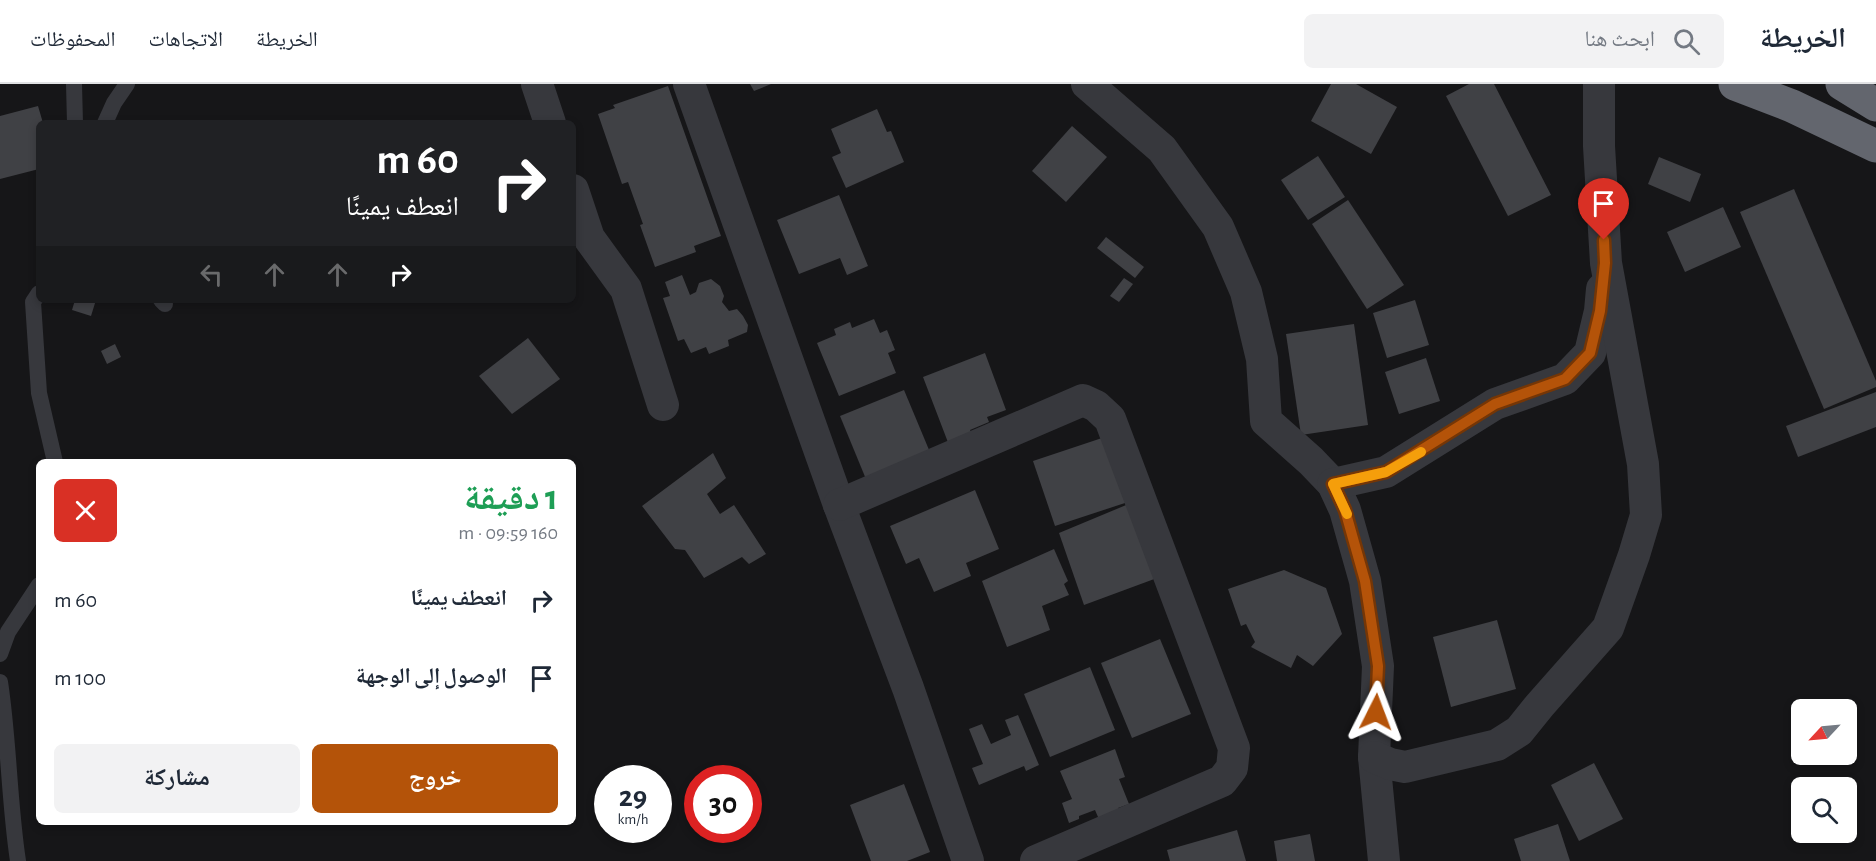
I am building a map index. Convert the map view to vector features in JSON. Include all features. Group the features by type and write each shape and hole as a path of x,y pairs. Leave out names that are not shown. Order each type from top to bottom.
{"highway":[{"path":"1735,84 1792,106 1876,146"},
{"path":"1842,84 1876,105"}],"street":[{"path":"537,84 549,120"},
{"path":"689,84 839,505 908,688 968,861"},
{"path":"1087,84 1162,149 1218,227 1246,292 1262,360 1266,420 1311,460 1333,484 1345,510 1367,592 1378,666 1374,757 1384,861"},
{"path":"1374,757 1390,764 1405,766 1497,745 1519,731 1539,705 1608,628 1647,515 1643,464 1605,263 1599,146 1599,84"},
{"path":"576,198 590,238 626,289 663,405"},
{"path":"1333,484 1386,472 1495,404 1565,379 1590,353 1600,311 1605,263"},
{"path":"839,505 1083,400 1096,406 1110,420 1234,748 1232,768 1222,781 1036,861"}],"lane":[{"path":"74,84 75,120"},
{"path":"106,120 114,103 127,84"},
{"path":"36,297 33,302 39,393 54,459"},
{"path":"0,654 8,632 36,590"},
{"path":"0,682 18,861"}],"building":[{"path":"750,84 771,84 754,91"},
{"path":"1331,84 1356,84 1397,107 1371,154 1311,121"},
{"path":"1469,84 1494,84 1551,195 1508,216 1446,96"},
{"path":"668,86 721,236 694,246 696,252 655,267 628,182 622,184 598,114 615,108 613,105"},
{"path":"38,106 42,120 36,120 36,170 0,179 0,116"},
{"path":"877,109 887,132 891,131 904,162 846,188 832,157 841,153 831,129"},
{"path":"1072,126 1107,157 1066,202 1032,171"},
{"path":"1318,156 1345,197 1308,220 1281,180"},
{"path":"1659,157 1701,174 1690,202 1648,184"},
{"path":"1794,189 1876,381 1876,387 1824,409 1740,212"},
{"path":"839,195 868,266 847,275 840,258 799,274 777,220"},
{"path":"1348,200 1404,285 1367,309 1312,224"},
{"path":"1723,207 1741,247 1685,272 1667,232"},
{"path":"1106,237 1144,267 1135,278 1097,248"},
{"path":"682,275 690,295 696,292 699,283 711,279 720,286 724,296 722,302 729,311 737,309 743,316 748,325 747,332 728,340 729,346 709,354 706,347 691,353 684,339 678,341 663,298 670,296 665,282"},
{"path":"1124,278 1133,284 1119,302 1110,296"},
{"path":"1415,300 1429,345 1387,358 1373,313"},
{"path":"74,303 95,303 91,316 72,310"},
{"path":"874,319 880,333 887,330 895,350 888,353 896,373 839,396 817,343 836,335 834,329 850,322 852,328"},
{"path":"1354,324 1368,425 1301,435 1286,334"},
{"path":"528,338 560,379 512,414 479,376"},
{"path":"115,344 121,357 107,364 101,351"},
{"path":"985,353 1006,410 987,417 989,422 970,430 973,436 949,445 923,377"},
{"path":"1426,358 1440,401 1399,414 1385,372"},
{"path":"904,390 932,457 868,484 840,416"},
{"path":"1876,392 1876,427 1798,457 1786,426"},
{"path":"1105,437 1128,502 1055,526 1033,461"},
{"path":"713,453 726,478 707,494 720,514 734,505 766,554 749,564 742,557 704,578 685,550 675,549 642,506"},
{"path":"975,490 999,549 966,563 971,576 934,592 919,558 906,564 890,526"},
{"path":"1131,503 1157,578 1084,605 1059,533"},
{"path":"1054,549 1068,581 1064,584 1069,595 1042,606 1050,630 1007,647 982,581"},
{"path":"1284,570 1326,588 1342,634 1313,666 1297,655 1291,668 1251,647 1255,642 1246,624 1241,626 1228,589"},
{"path":"1497,620 1516,689 1451,707 1433,637"},
{"path":"1160,639 1191,714 1132,738 1101,663"},
{"path":"1090,667 1115,730 1050,757 1024,694"},
{"path":"1018,715 1039,765 1026,771 1024,766 979,785 972,768 983,764 969,729 982,724 991,744 1011,735 1005,720"},
{"path":"1115,749 1125,777 1119,779 1129,804 1118,808 1121,816 1101,824 1095,810 1069,823 1062,803 1072,799 1060,771"},
{"path":"1594,763 1623,819 1579,841 1551,785"},
{"path":"904,784 930,852 907,861 871,861 850,805"},
{"path":"1558,824 1570,861 1521,861 1514,839"},
{"path":"1237,830 1246,861 1170,861 1167,850"},
{"path":"1310,834 1315,861 1277,861 1274,841"}],"slow traffic":[{"path":"1347,514 1333,484 1386,472 1421,452"}],"route":[{"path":"1376,712 1378,666 1365,581 1345,510 1333,484 1386,472 1495,404 1565,379 1590,353 1600,311 1605,263 1604,240"}]}
